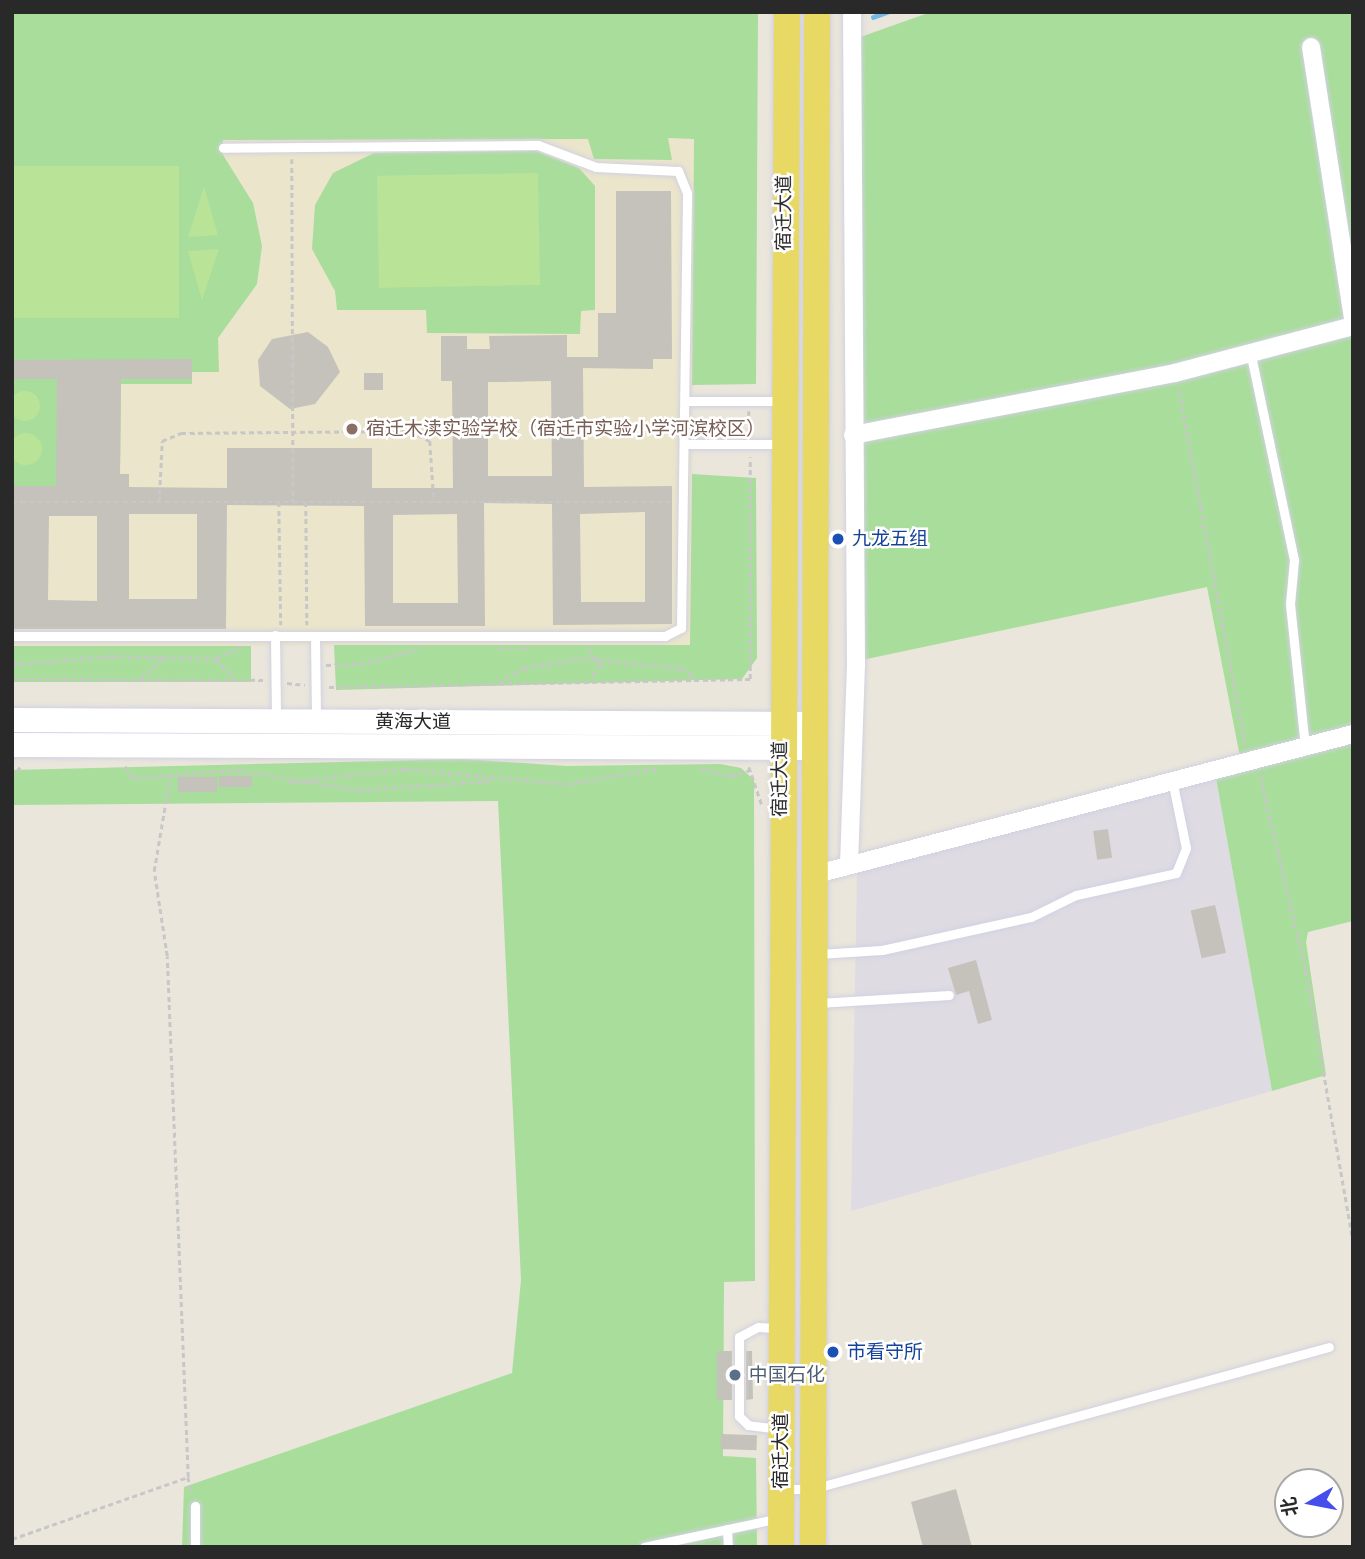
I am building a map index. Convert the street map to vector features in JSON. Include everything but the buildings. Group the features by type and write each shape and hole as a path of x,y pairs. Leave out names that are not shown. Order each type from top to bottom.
{"main road":[{"name":"宿迁大道","path":"781,1547 780,736 787,12"},
{"name":"宿迁大道","path":"813,1547 817,12"},
{"name":"黄海大道","path":"12,720 316,722 780,736"},
{"name":"黄海大道","path":"18,753 814,736"}],"street":[{"path":"849,865 853,435 852,12"},
{"path":"1311,47 1353,318"},
{"path":"853,435 1175,373 1250,350 1353,327"},
{"path":"813,875 1172,780 1305,749 1353,734"}],"lane":[{"path":"12,636 675,634 687,607 687,193 678,171 596,167 538,145 223,148"},
{"path":"1250,350 1294,560 1290,604 1305,749"},
{"path":"687,401 783,401"},
{"path":"687,444 782,444"},
{"path":"276,722 278,635"},
{"path":"311,636 316,665 316,722"},
{"path":"813,954 882,950 1031,917 1076,895 1176,873 1186,848 1172,780"},
{"path":"813,1003 949,995"},
{"path":"781,1430 748,1425 739,1416 739,1337 758,1327 782,1328"},
{"path":"781,1489 812,1489 1329,1347"},
{"path":"195,1507 195,1547"},
{"path":"644,1547 781,1517"},
{"path":"727,1529 728,1547"}],"path":[{"path":"292,147 293,502"},
{"path":"1175,373 1249,762 1262,776 1282,849 1353,1241"},
{"path":"159,502 159,452 169,436 293,431 423,434 432,452 434,502"},
{"path":"12,502 687,502"},
{"path":"278,635 279,502"},
{"path":"306,502 311,636"},
{"path":"12,663 27,666 164,655 215,659 233,656 248,635"},
{"path":"316,665 360,664 425,648"},
{"path":"490,648 543,648"},
{"path":"578,648 589,648 600,659"},
{"path":"141,679 164,655"},
{"path":"215,659 236,678"},
{"path":"591,678 600,659"},
{"path":"495,685 541,663 600,659 640,669 681,668 696,678"},
{"path":"12,762 18,753"},
{"path":"18,753 37,762"},
{"path":"12,778 18,753"},
{"path":"112,761 138,761"},
{"path":"125,761 133,778 171,771 237,770 290,782 383,791 499,780"},
{"path":"649,761 662,761"},
{"path":"737,763 751,770 762,808"},
{"path":"290,782 406,769 499,780 568,783 672,767"},
{"path":"690,767 730,776 751,770"},
{"path":"171,771 154,871 167,956 188,1477 195,1507"},
{"path":"12,1539 188,1477"}],"shaded area":[{"name":"宿迁木渎实验学校（宿迁市实验小学河滨校区）","path":"667,138 694,139 691,645 12,646 12,141 589,139 594,159 671,160"},
{"path":"1216,778 1272,1091 851,1211 857,872"}],"green space":[{"path":"12,12 758,12 756,384 692,385 694,139 668,138 672,160 594,159 588,139 223,140 223,155 253,203 262,246 257,284 218,338 219,372 192,372 192,384 121,384 120,474 129,474 129,487 12,487"},
{"path":"931,12 1353,12 1353,921 1308,932 1306,942 1326,1075 1272,1091 1216,778 1240,757 1207,587 862,660 852,40"},
{"path":"536,151 579,168 595,186 595,310 581,311 580,334 427,333 426,310 337,310 335,291 312,249 315,205 333,173 374,153"},
{"path":"12,166 179,166 179,318 12,318"},
{"path":"538,173 540,285 379,288 377,176"},
{"path":"204,187 218,235 188,237"},
{"path":"219,249 202,300 188,251"},
{"path":"25,391 36,395 40,406 36,417 25,421 14,417 10,406 14,395"},
{"path":"26,433 37,438 42,449 37,460 26,465 15,460 10,449 15,438"},
{"path":"692,474 756,478 757,658 742,679 336,690 334,645 690,645"},
{"path":"12,646 251,646 251,682 12,682"},
{"path":"462,759 566,766 720,764 741,768 754,780 755,1281 724,1282 723,1456 756,1458 757,1547 182,1547 184,1487 512,1373 521,1280 498,801 12,805 12,770"}],"waterway":[{"path":"873,17 887,12"}],"place":[{"name":"宿迁木渎实验学校（宿迁市实验小学河滨校区）","path":"352,429"},
{"name":"九龙五组","path":"838,539"},
{"name":"市看守所","path":"833,1352"},
{"name":"中国石化","path":"735,1375"}]}
